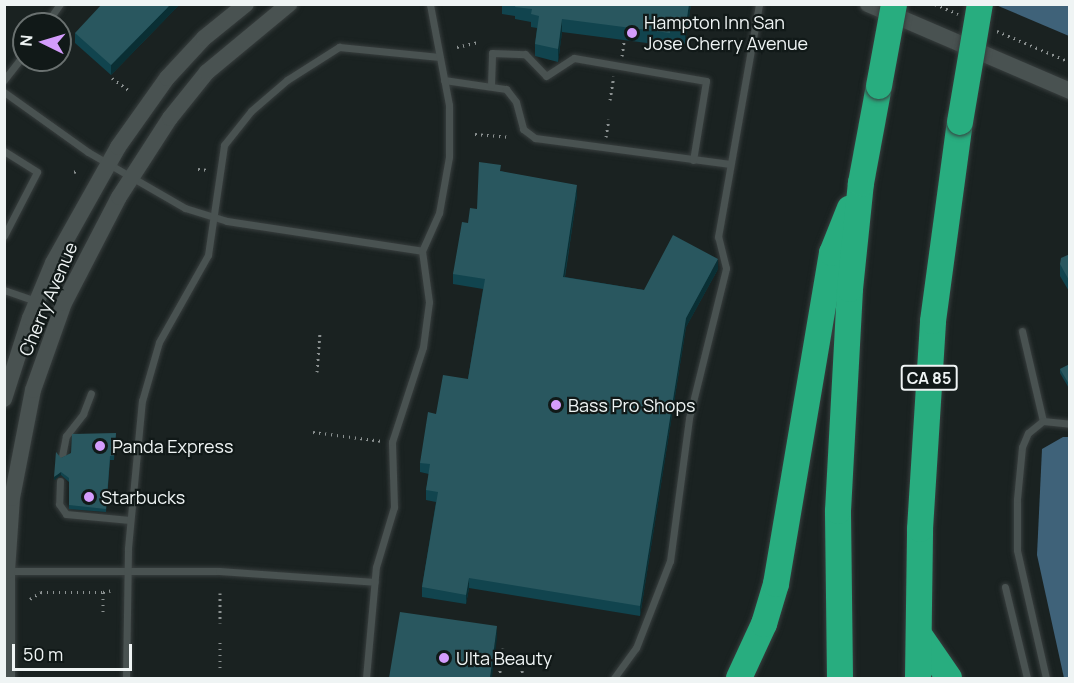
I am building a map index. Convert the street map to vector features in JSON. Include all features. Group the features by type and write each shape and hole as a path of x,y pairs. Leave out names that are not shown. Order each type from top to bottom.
{"highway":[{"path":"840,678 839,454 861,183 894,4"},
{"name":"CA 85","path":"918,678 920,529 933,321 960,122 978,16"},
{"path":"739,678 764,624 776,584 832,253 861,183"},
{"path":"920,636 949,678"}],"street":[{"name":"Cherry Avenue","path":"4,399 36,301 108,165 167,78 204,38 246,4"},
{"name":"Cherry Avenue","path":"7,678 6,571 12,498 33,390 78,270 130,179 170,118 207,72 289,4"},
{"path":"868,4 1070,91"}],"lane":[{"path":"366,678 375,582 394,507 392,442 423,347 429,302 423,251 439,213 449,157 449,105 429,4"},
{"path":"614,678 636,648 670,561 689,418 726,268 718,237 759,4"},
{"path":"126,678 130,520 142,401 159,342 208,255 224,145 251,111 300,68 339,47 440,57"},
{"path":"491,85 492,53 525,54 546,76 574,58 706,81 693,159"},
{"path":"444,80 491,85 506,89 516,102 523,129 535,138 730,165"},
{"path":"4,92 108,165 185,208 214,218 423,251"},
{"path":"4,151 37,172 4,236"},
{"path":"4,290 36,301"},
{"path":"1022,331 1043,421"},
{"path":"62,456 66,436 83,414 91,393"},
{"path":"1046,678 1017,550 1022,447 1028,433 1043,421 1070,424"},
{"path":"60,481 59,504 66,514 130,520"},
{"path":"6,571 285,573 375,582"},
{"path":"1005,587 1027,678"}],"path":[{"path":"935,4 978,16 1070,62"},
{"path":"457,47 478,42"},
{"path":"622,56 624,42"},
{"path":"610,100 615,74"},
{"path":"112,78 130,91"},
{"path":"606,137 609,119"},
{"path":"475,134 511,137"},
{"path":"198,169 209,170"},
{"path":"317,372 320,332"},
{"path":"314,432 382,441"},
{"path":"30,599 41,592 113,590"},
{"path":"103,592 103,614"},
{"path":"219,594 220,623"},
{"path":"220,642 220,668"},
{"path":"499,678 503,648"},
{"path":"521,678 523,666"}],"water":[{"path":"996,5 1069,5 1069,36"},
{"path":"1063,437 1070,437 1069,678 1064,678 1037,555 1042,449"}],"building":[{"path":"102,4 171,4 111,65 75,33"},
{"name":"Hampton Inn San Jose Cherry Avenue","path":"516,4 689,4 685,31 670,29 670,33 562,19 558,49 535,44 539,16 531,14 532,9 515,7"},
{"name":"Bass Pro Shops","path":"479,162 501,165 500,171 577,185 563,277 644,290 673,235 718,259 686,318 640,606 469,578 466,595 422,587 438,492 426,490 430,464 420,463 428,412 436,414 443,375 468,379 485,279 453,274 462,222 468,223 470,208 477,209"},
{"path":"1070,254 1070,282 1060,264 1061,258"},
{"path":"1070,364 1070,386 1060,369"},
{"path":"116,433 114,456 110,456 106,509 69,505 69,478 61,472 54,477 56,452 61,458 71,453 72,434"},
{"name":"Ulta Beauty","path":"400,612 497,626 490,678 389,678"}],"place":[{"name":"Hampton Inn San Jose Cherry Avenue","path":"632,33"},
{"name":"Bass Pro Shops","path":"556,405"},
{"name":"Panda Express","path":"100,446"},
{"name":"Starbucks","path":"89,497"},
{"name":"Ulta Beauty","path":"444,658"}]}
